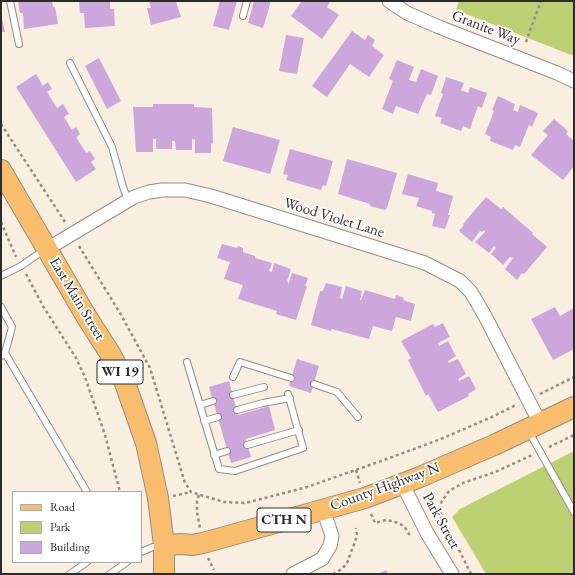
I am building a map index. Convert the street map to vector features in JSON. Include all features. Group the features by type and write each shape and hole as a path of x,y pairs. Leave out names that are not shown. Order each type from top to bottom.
{"main road":[{"name":"East Main Street","path":"1,170 111,355 125,383 146,443 158,498 164,545 164,574"},
{"name":"County Highway N","path":"164,545 198,544 365,498 494,445 574,407"}],"street":[{"name":"Granite Way","path":"388,1 407,13 432,24 574,81"},
{"name":"Wood Violet Lane","path":"47,248 128,200 149,192 162,190 185,190 211,196 425,263 460,281 471,292 481,310 534,426"},
{"name":"Park Street","path":"402,483 427,532 452,574"},
{"path":"293,574 322,559 330,546 332,536 323,509"}],"lane":[{"path":"10,1 19,44"},
{"path":"243,16 247,1"},
{"path":"70,63 112,147 128,200"},
{"path":"1,276 21,266 47,248"},
{"path":"1,308 12,327 3,354 86,491"},
{"path":"188,362 219,470 235,471 303,448 289,396 237,410"},
{"path":"233,377 240,362 291,378"},
{"path":"314,384 337,392 358,417"},
{"path":"233,395 264,387"},
{"path":"200,405 213,401"},
{"path":"204,421 218,417"},
{"path":"534,426 539,451 574,512"},
{"path":"247,445 299,430"},
{"path":"214,455 227,451"},
{"path":"142,552 153,547 164,545"},
{"path":"70,574 86,563"},
{"path":"110,574 126,563"}],"path":[{"path":"526,42 541,1"},
{"path":"1,124 72,233 84,256 120,313 150,368 185,483 191,492 224,502 245,503 300,488 384,460 441,439 494,416 515,405"},
{"path":"1,222 21,266 43,306 76,358 85,377 105,435 120,491"},
{"path":"541,393 574,377"},
{"path":"471,574 440,512 440,505 450,491 463,483 495,472 574,435"},
{"path":"375,523 386,520 398,523 404,526 409,534"},
{"path":"333,574 342,569 347,563 357,535 356,528"}],"green space":[{"path":"459,1 574,1 574,56 456,10"},
{"path":"574,451 574,574 486,574 452,517 460,509"}],"building":[{"path":"18,1 52,1 53,7 55,7 58,24 24,29 23,13 20,13"},
{"path":"79,1 110,1 110,9 114,9 115,26 85,28 84,13 80,13"},
{"path":"149,1 179,1 176,2 181,17 151,25 147,8 151,8"},
{"path":"220,1 237,1 229,30 213,26"},
{"path":"254,1 271,1 263,28 248,23"},
{"path":"302,1 328,1 330,2 327,7 339,15 322,39 291,16"},
{"path":"1,14 5,32 1,32"},
{"path":"352,31 365,40 368,35 375,40 372,46 384,55 369,77 350,64 327,97 312,86"},
{"path":"286,35 304,38 297,74 279,71"},
{"path":"99,58 121,101 107,109 85,66"},
{"path":"397,60 414,67 409,80 416,82 421,69 438,76 431,95 427,94 418,114 396,106 393,114 382,109 393,81 389,79"},
{"path":"36,74 43,86 48,82 52,89 47,92 57,108 63,104 69,114 64,117 72,130 76,127 80,134 76,137 86,153 90,151 95,159 91,162 96,169 76,182 16,87"},
{"path":"446,77 464,83 461,90 468,93 470,87 487,93 482,108 478,106 470,129 463,126 461,131 440,123 442,118 435,116 443,94 441,93"},
{"path":"498,96 515,104 513,110 518,112 520,105 538,113 532,127 529,125 520,147 515,145 513,150 490,141 491,137 485,134"},
{"path":"153,104 194,104 194,107 212,108 213,143 211,144 211,153 195,153 195,140 192,139 192,150 176,150 175,141 172,141 172,149 156,149 156,139 153,139 153,152 136,152 133,107 153,107"},
{"path":"554,119 568,131 566,134 574,141 574,166 563,180 531,155 548,135 543,131"},
{"path":"233,127 280,140 270,174 223,161"},
{"path":"290,149 333,161 326,186 323,185 321,190 286,180 288,175 283,174"},
{"path":"347,159 397,173 387,208 385,210 338,194"},
{"path":"408,174 438,183 436,191 453,196 448,215 450,215 445,229 432,226 435,214 432,213 432,211 416,206 419,198 402,194"},
{"path":"486,197 501,209 503,207 547,247 517,280 505,269 513,258 510,257 503,265 491,254 496,248 494,246 489,253 475,242 485,232 484,230 482,232 480,231 472,242 459,231 464,225 463,224"},
{"path":"222,244 237,248 238,246 243,248 243,252 255,256 255,258 272,263 269,271 272,272 274,263 291,269 287,281 288,285 292,273 308,278 305,286 307,286 296,320 276,314 277,311 238,299 243,285 224,279 230,262 217,258"},
{"path":"326,283 342,287 340,298 342,299 346,286 362,291 360,300 365,290 395,299 396,295 404,298 403,300 415,304 411,321 396,317 392,331 373,326 369,339 311,325 320,291 323,291"},
{"path":"555,307 560,316 574,308 574,349 553,360 531,319"},
{"path":"443,323 450,337 438,343 439,346 448,341 456,356 448,361 449,363 458,359 466,374 458,379 459,381 469,376 476,389 468,394 469,396 438,412 428,394 426,396 408,360 411,358 401,341 433,324 435,327"},
{"path":"297,359 319,366 311,393 289,386"},
{"path":"229,381 238,415 269,406 275,430 246,439 251,457 231,463 209,387"},
{"path":"386,570 388,574 378,574"}]}
